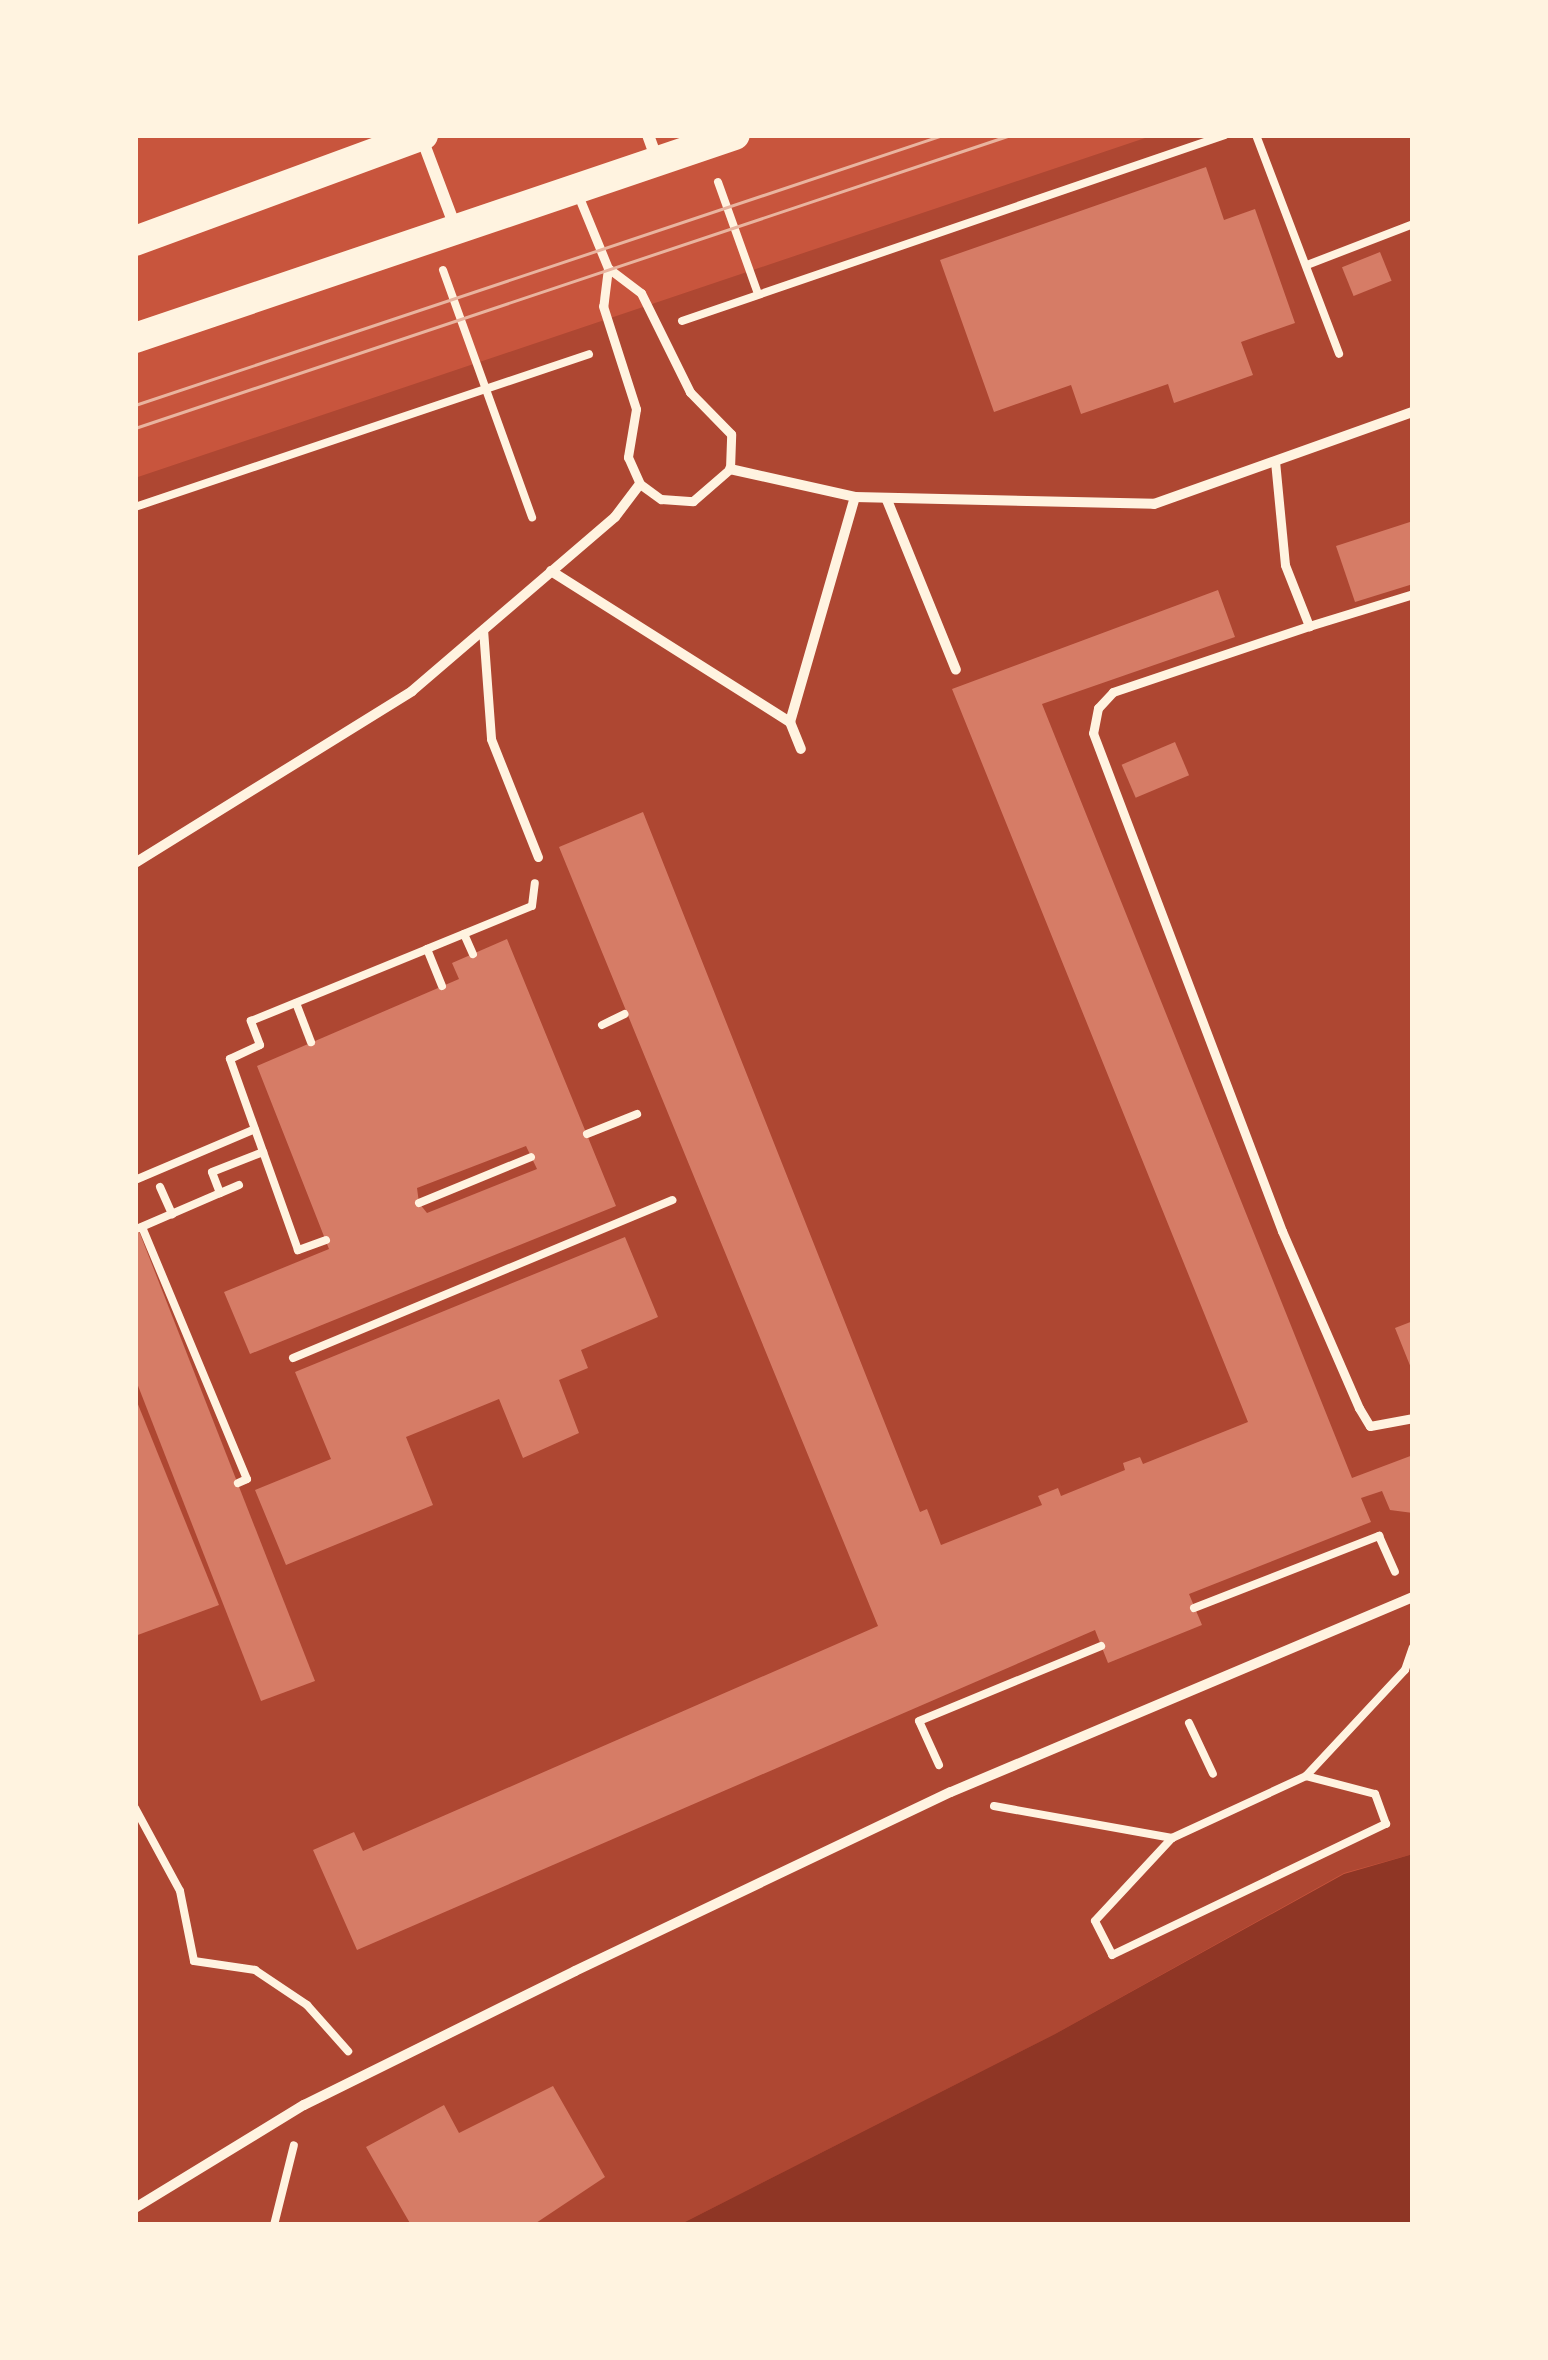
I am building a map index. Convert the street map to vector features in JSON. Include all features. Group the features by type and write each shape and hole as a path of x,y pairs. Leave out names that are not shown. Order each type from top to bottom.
{"main road":[{"path":"135,241 422,135"},
{"path":"135,338 575,189 652,148 704,146 735,135"}],"street":[{"path":"422,135 456,229"},
{"path":"730,469 887,500 1154,504 1413,412"},
{"path":"135,863 412,691 555,568 640,484"},
{"path":"790,722 855,497"},
{"path":"887,500 956,670"},
{"path":"555,568 790,722 801,749"},
{"path":"135,2208 304,2105 951,1792 1178,1700 1409,1598"}],"lane":[{"path":"575,189 608,268 603,306 636,409 628,457 640,484 661,499 693,501 730,469 723,418 690,392 641,293 608,268"},
{"path":"1275,461 1286,565 1309,626"},
{"path":"1413,594 1113,692 1098,707 1094,733 1282,1231 1359,1408 1370,1426 1413,1418"},
{"path":"483,629 491,739 538,857"}],"path":[{"path":"1256,135 1339,354"},
{"path":"704,146 758,294"},
{"path":"1306,265 1413,224"},
{"path":"461,318 532,517"},
{"path":"326,1240 298,1250 230,1059 260,1045 251,1021 532,906 538,857"},
{"path":"464,934 472,954"},
{"path":"427,949 442,986"},
{"path":"296,1003 311,1042"},
{"path":"602,1025 625,1014"},
{"path":"586,1134 637,1114"},
{"path":"135,1180 254,1129"},
{"path":"220,1193 212,1172 263,1152"},
{"path":"511,1152 515,1163"},
{"path":"419,1203 531,1157"},
{"path":"238,1483 247,1479 140,1228 239,1185"},
{"path":"160,1187 172,1214"},
{"path":"293,1358 671,1200"},
{"path":"1195,1608 1379,1535 1409,1598"},
{"path":"951,1792 919,1720 1101,1646"},
{"path":"1306,1776 1375,1793 1386,1824 1112,1955 1095,1921 1172,1838 1306,1776 1409,1673 1413,1647"},
{"path":"1178,1700 1213,1774"},
{"path":"135,1808 180,1891 194,1961 255,1970 308,2005 364,2078"},
{"path":"1022,1814 1172,1838"},
{"path":"274,2225 304,2105"}],"shaded area":[{"path":"1154,135 1413,135 1413,1854 1344,1873 1055,2034 679,2225 135,2225 135,478"},
{"path":"1413,1854 1413,2225 679,2225 1055,2034 1344,1874"}],"building":[{"path":"1206,167 1224,220 1255,209 1295,323 1241,342 1253,375 1174,403 1168,384 1081,414 1071,385 994,412 940,260"},
{"path":"1380,252 1392,281 1354,296 1342,267"},
{"path":"1413,521 1413,584 1355,602 1336,546"},
{"path":"1218,590 1235,637 1042,704 1352,1478 1413,1455 1413,1513 1390,1510 1382,1491 1361,1498 1371,1522 1189,1594 1202,1625 1108,1663 1095,1630 357,1950 313,1850 354,1832 363,1851 878,1626 559,847 643,812 920,1512 927,1509 941,1545 1042,1505 1038,1496 1058,1488 1061,1496 1125,1470 1123,1463 1140,1457 1143,1464 1248,1422 952,689"},
{"path":"1175,742 1189,775 1136,798 1122,765"},
{"path":"507,939 616,1206 250,1354 224,1292 329,1249 257,1066 459,979 452,963","holes":["526,1146 537,1169 427,1213 419,1203 417,1188"]},
{"path":"135,1221 315,1681 261,1701 135,1378"},
{"path":"625,1237 658,1317 581,1350 588,1368 559,1380 579,1433 523,1458 499,1399 406,1437 433,1505 286,1565 255,1490 331,1459 295,1372"},
{"path":"1413,1321 1413,1373 1395,1328"},
{"path":"135,1397 219,1605 135,1636"},
{"path":"553,2086 605,2177 533,2225 411,2225 366,2147 444,2105 459,2133"}],"tram line":[{"path":"135,405 943,135"},
{"path":"135,428 1010,135"}]}
